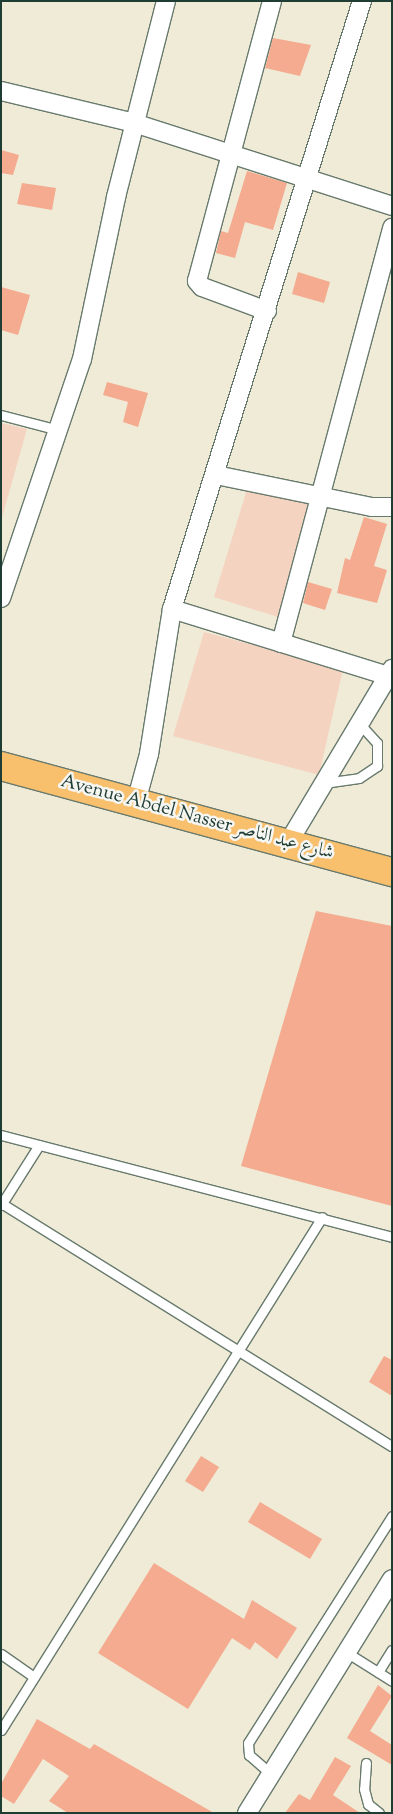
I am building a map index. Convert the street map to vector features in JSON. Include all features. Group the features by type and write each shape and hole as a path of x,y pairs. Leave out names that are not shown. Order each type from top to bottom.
{"main road":[{"name":"Avenue Abdel Nasser شارع عبد الناصر","path":"1,766 392,872"}],"street":[{"path":"1,598 62,430 82,359 134,123 166,1"},
{"path":"267,310 202,288 197,281 228,154 272,1"},
{"path":"136,802 149,754 172,609 267,310 304,177 362,1"},
{"path":"1,91 134,123 304,177 362,200 392,206"},
{"path":"281,642 392,228"},
{"path":"216,475 392,508"},
{"path":"172,609 390,672 288,843"},
{"path":"247,1813 392,1579"}],"lane":[{"path":"1,415 62,430"},
{"path":"324,783 359,778 377,766 376,743 360,724"},
{"path":"1,1135 322,1217 392,1237"},
{"path":"39,1145 2,1204 392,1446"},
{"path":"1,1730 322,1217"},
{"path":"271,1774 249,1755 248,1743 392,1516"},
{"path":"378,1672 392,1650"},
{"path":"346,1652 392,1681"},
{"path":"1,1654 34,1677"},
{"path":"366,1763 364,1789 368,1804 378,1813"}],"shaded area":[{"path":"1,423 27,429 1,521"},
{"path":"248,486 308,503 278,617 214,597"},
{"path":"204,632 343,669 319,775 173,736"}],"building":[{"path":"273,38 311,45 300,76 265,68"},
{"path":"1,150 19,155 13,175 1,173"},
{"path":"247,171 287,183 273,230 245,222 235,258 216,253 221,231 228,233"},
{"path":"22,183 56,188 52,210 17,204"},
{"path":"298,272 330,282 324,303 292,294"},
{"path":"1,287 30,295 18,335 1,330"},
{"path":"107,382 148,393 138,427 123,422 128,402 103,395"},
{"path":"364,517 387,524 374,566 387,570 377,603 337,593 345,558 350,560"},
{"path":"308,582 332,589 325,610 303,603"},
{"path":"316,911 392,926 392,1206 241,1166"},
{"path":"384,1356 392,1360 392,1396 369,1382"},
{"path":"201,1456 219,1467 203,1492 185,1481"},
{"path":"260,1502 322,1539 310,1559 248,1522"},
{"path":"154,1563 244,1619 252,1600 297,1628 277,1659 255,1642 250,1650 232,1638 188,1709 98,1653"},
{"path":"378,1685 392,1696 370,1731 392,1745 392,1765 347,1738"},
{"path":"37,1719 90,1749 94,1744 214,1813 68,1813 49,1801 69,1776 43,1759 14,1804 1,1796 1,1784"},
{"path":"335,1757 351,1766 333,1795 360,1813 285,1813 299,1794 310,1800"}]}
